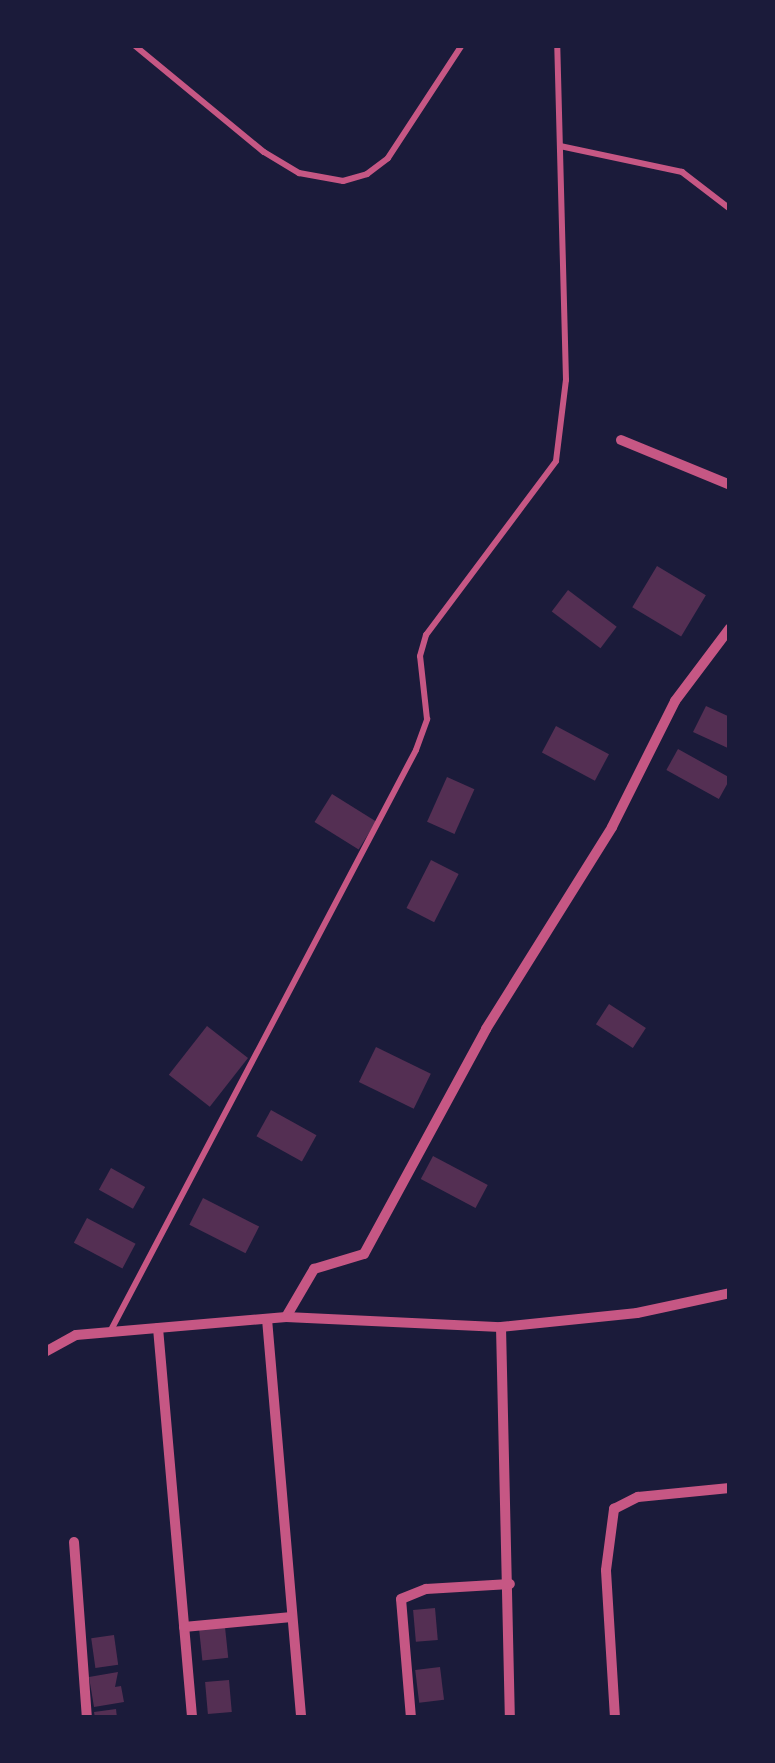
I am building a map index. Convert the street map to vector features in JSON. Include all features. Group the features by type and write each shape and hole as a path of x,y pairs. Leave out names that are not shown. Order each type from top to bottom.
{"street":[{"path":"621,440 730,485"},
{"path":"286,1317 314,1269 364,1254 486,1029 612,827 675,701 730,628"},
{"path":"45,1352 76,1335 110,1332 286,1317 501,1327 637,1312 730,1293"},
{"path":"267,1319 301,1718"},
{"path":"501,1327 510,1584 510,1718"},
{"path":"158,1328 192,1718"},
{"path":"615,1718 606,1570 614,1509 638,1497 730,1488"},
{"path":"74,1542 87,1718"},
{"path":"411,1718 401,1600 426,1589 510,1584"},
{"path":"184,1627 292,1616"}],"lane":[{"path":"134,45 264,152 299,173 343,180 367,174 388,158 462,45"},
{"path":"110,1332 416,750 427,720 420,656 426,635 553,468 566,380 557,45"},
{"path":"560,146 682,172 730,209"}],"building":[{"path":"657,566 706,595 681,637 632,607"},
{"path":"568,590 617,627 600,648 552,612"},
{"path":"706,706 730,717 730,749 693,732"},
{"path":"556,726 609,754 595,781 542,752"},
{"path":"678,749 730,778 719,799 666,770"},
{"path":"447,777 474,789 454,834 427,822"},
{"path":"332,794 376,822 359,850 315,822"},
{"path":"431,860 459,874 434,922 406,908"},
{"path":"609,1004 646,1028 633,1048 596,1024"},
{"path":"207,1026 248,1058 210,1107 169,1075"},
{"path":"376,1047 431,1074 414,1109 359,1082"},
{"path":"271,1110 316,1135 302,1161 256,1136"},
{"path":"433,1156 488,1185 476,1208 421,1179"},
{"path":"111,1168 145,1187 133,1209 99,1190"},
{"path":"203,1198 259,1227 246,1253 189,1225"},
{"path":"87,1218 136,1244 122,1269 74,1243"},
{"path":"435,1608 438,1640 416,1642 413,1610"},
{"path":"225,1627 228,1658 202,1661 199,1630"},
{"path":"114,1635 118,1665 95,1668 91,1638"},
{"path":"440,1667 444,1700 419,1703 415,1670"},
{"path":"118,1672 115,1687 121,1686 124,1702 94,1707 89,1677"},
{"path":"229,1680 232,1712 208,1714 205,1682"},
{"path":"116,1709 117,1718 95,1718 94,1712"}]}
